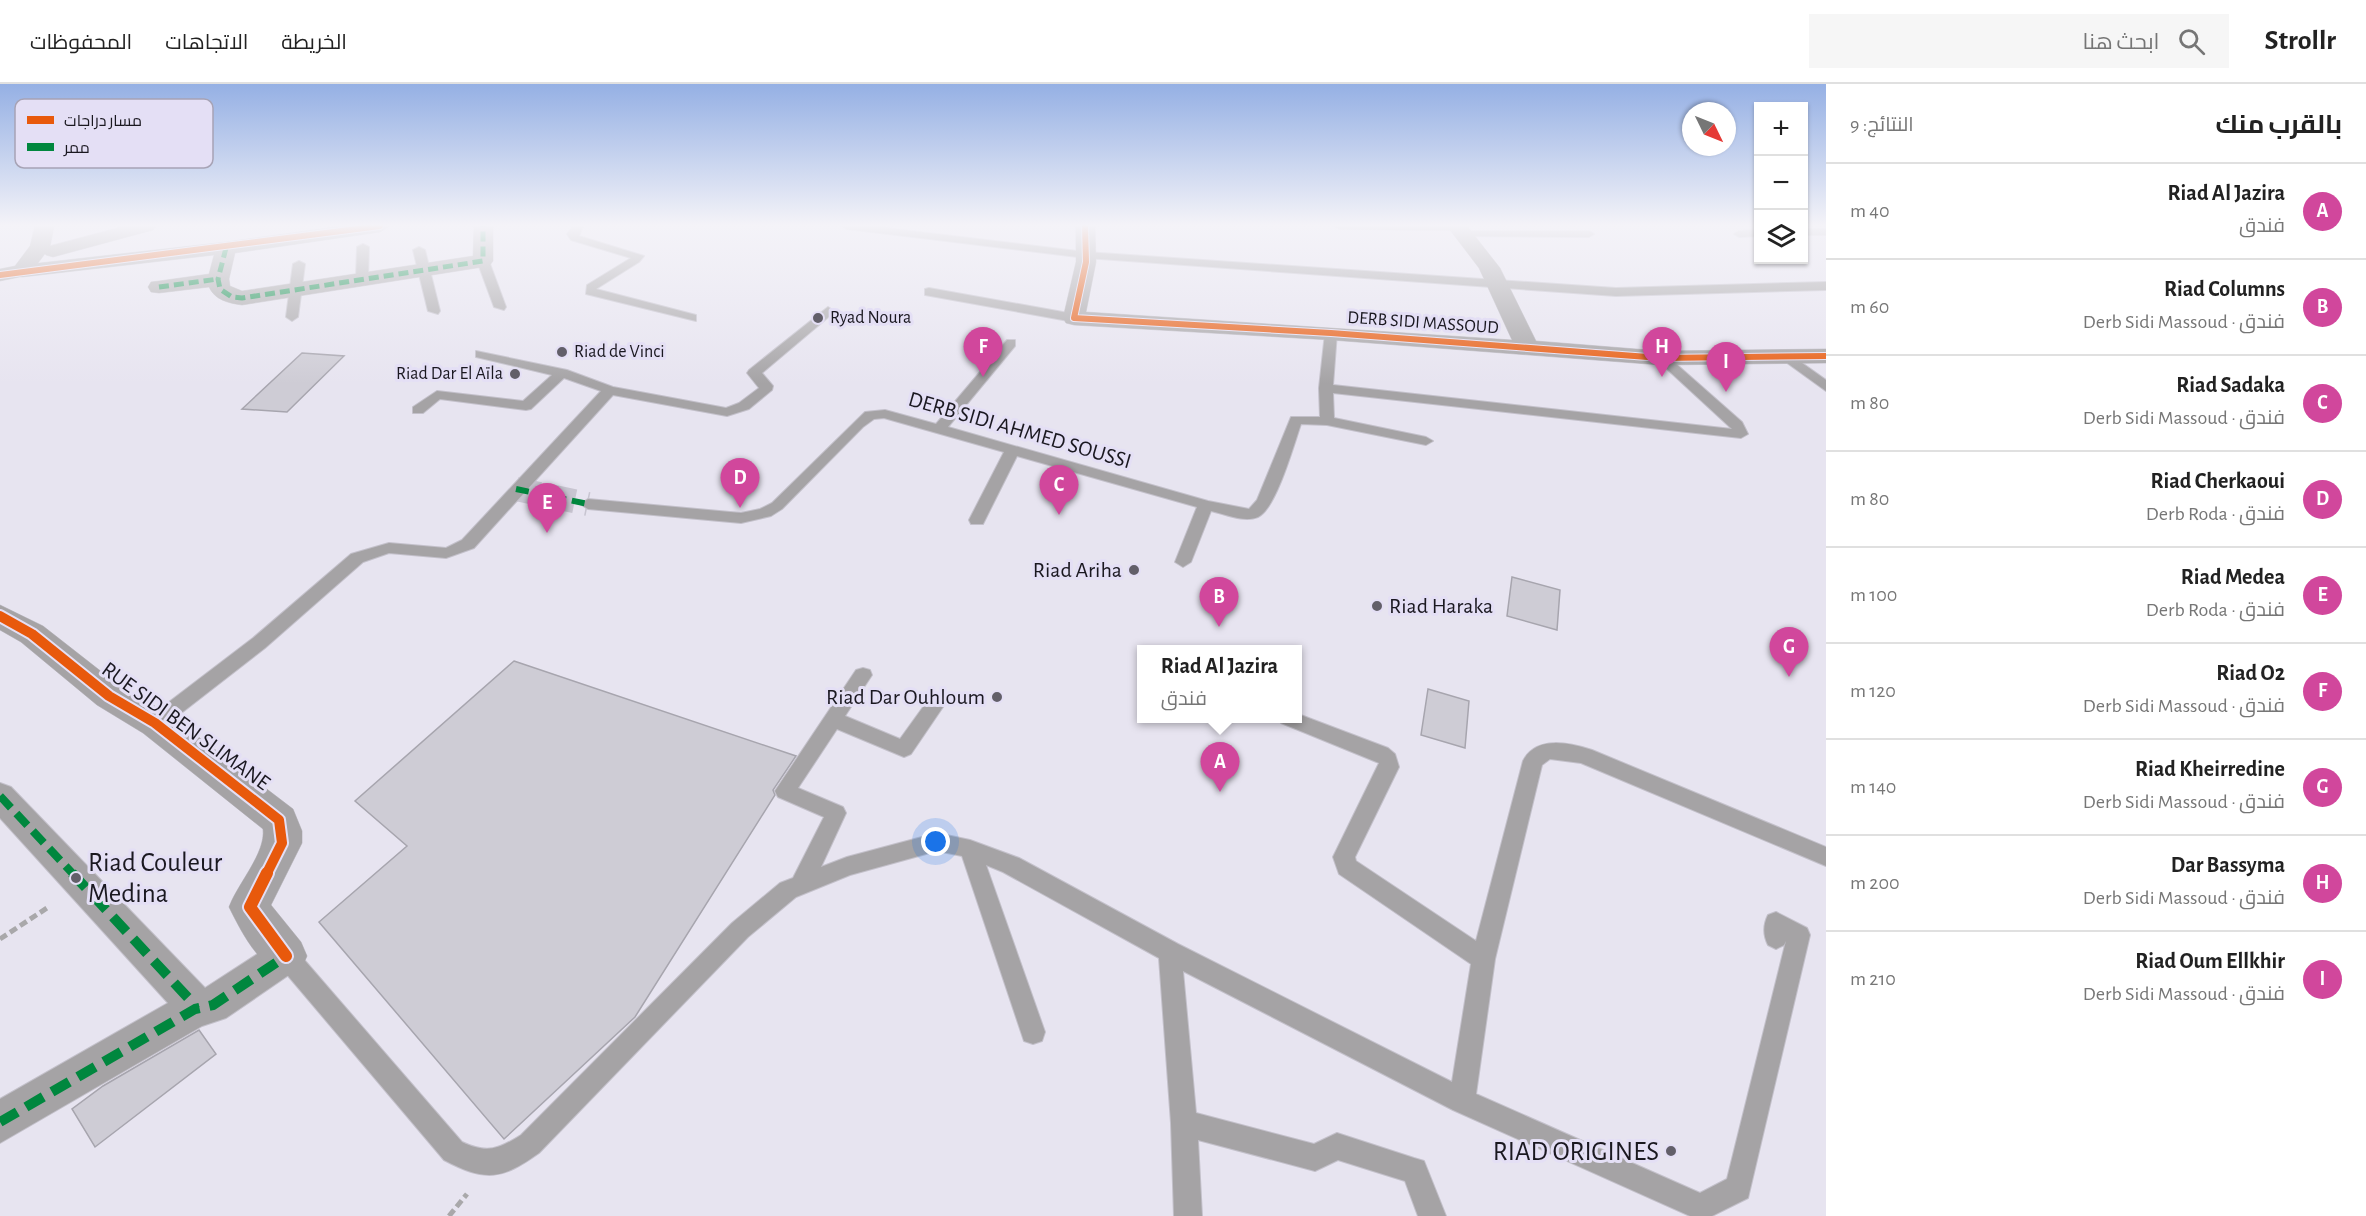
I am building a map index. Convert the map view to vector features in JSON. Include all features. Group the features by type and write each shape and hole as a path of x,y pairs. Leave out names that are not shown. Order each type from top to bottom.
{"street":[{"path":"159,287 218,279 220,289 232,297 295,291 362,279"},
{"path":"1074,318 1081,279"},
{"path":"1495,279 1527,348"},
{"name":"DERB SIDI MASSOUD","path":"1074,318 1331,333 1661,358 1826,356"},
{"name":"RUE SIDI BEN SLIMANE","path":"0,616 32,634 109,696 155,723 279,820 283,828 283,841 279,855 252,897 250,907 260,924 286,956"},
{"path":"0,796 192,1002 195,1009"},
{"path":"0,1122 195,1009 213,1005 286,956"}],"lane":[{"path":"292,317 297,279"},
{"path":"426,279 434,311"},
{"path":"490,279 500,307"},
{"path":"604,279 591,287 590,291 692,318"},
{"path":"1414,279 1632,292 1826,286"},
{"path":"929,292 1074,318"},
{"path":"481,354 562,373 610,390 714,412 736,411 765,390 766,386 754,373 828,311"},
{"path":"1331,333 1326,388 1327,421 1426,441"},
{"path":"939,429 1011,343"},
{"path":"1788,357 1826,387"},
{"path":"1326,388 1741,434 1737,425 1661,358"},
{"path":"418,410 437,395 526,406 562,373"},
{"path":"155,723 259,643 363,555 391,546 446,553 461,549 468,544 610,390"},
{"name":"DERB SIDI AHMED SOUSSI","path":"588,504 754,517 777,506 870,415 885,414 1206,505 1246,514 1260,510 1296,420 1327,421"},
{"path":"977,520 1013,450"},
{"path":"1183,562 1206,505"},
{"path":"802,884 836,813 785,790 863,675"},
{"path":"832,719 904,749 938,701"},
{"path":"1301,723 1381,754 1388,760 1389,767 1344,857 1347,867 1483,959"},
{"path":"1462,1101 1483,959 1533,761 1540,753 1554,749 1585,756 1826,857"},
{"path":"286,956 453,1151 478,1164 504,1162 530,1144 578,1098 740,930 788,890 847,866 937,842 970,849 1011,865 1170,952 1462,1101 1703,1212 1738,1188 1799,935 1776,922 1776,938"},
{"path":"970,849 1033,1032"},
{"path":"1170,952 1184,1123 1188,1216"},
{"path":"1184,1123 1315,1158 1337,1146 1414,1172 1432,1216"}],"path":[{"path":"0,939 83,884"}],"building":[{"path":"302,353 344,356 287,412 242,409"},
{"path":"1512,577 1560,590 1557,630 1507,616"},
{"path":"514,661 796,756 773,790 775,795 635,1017 504,1139 319,922 407,846 355,801"},
{"path":"1428,689 1469,701 1465,748 1421,735"},
{"path":"199,1030 216,1054 95,1147 72,1109 103,1086"}],"tunnel":[{"path":"516,489 588,504"}],"marked path":[{"path":"218,279 220,289 232,297 242,298 367,279"},
{"path":"159,287 218,279"},
{"path":"516,489 588,504"},
{"path":"0,796 192,1002 195,1009"},
{"path":"0,1122 195,1009 213,1005 286,956 283,952"}],"cycle path":[{"path":"1082,279 1074,318 1331,333 1661,358 1826,356"},
{"path":"0,616 32,634 109,696 155,723 279,820 283,831 279,854 250,907 260,924 286,956"}],"place":[{"name":"Ryad Noura","path":"818,318"},
{"name":"Riad de Vinci","path":"562,352"},
{"name":"Riad Dar El Aïla","path":"515,374"},
{"name":"Riad O2","path":"983,377"},
{"name":"Dar Bassyma","path":"1662,377"},
{"name":"Riad Oum Ellkhir","path":"1726,392"},
{"name":"Riad Cherkaoui","path":"740,508"},
{"name":"Riad Sadaka","path":"1059,515"},
{"name":"Riad Medea","path":"547,533"},
{"name":"Riad Ariha","path":"1134,570"},
{"name":"Riad Haraka","path":"1377,606"},
{"name":"Riad Columns","path":"1219,627"},
{"name":"Riad Kheirredine","path":"1789,677"},
{"name":"Riad Dar Ouhloum","path":"997,697"},
{"name":"Riad Al Jazira","path":"1220,792"},
{"name":"Riad Couleur Medina","path":"76,878"},
{"name":"RIAD ORIGINES","path":"1671,1151"}]}
